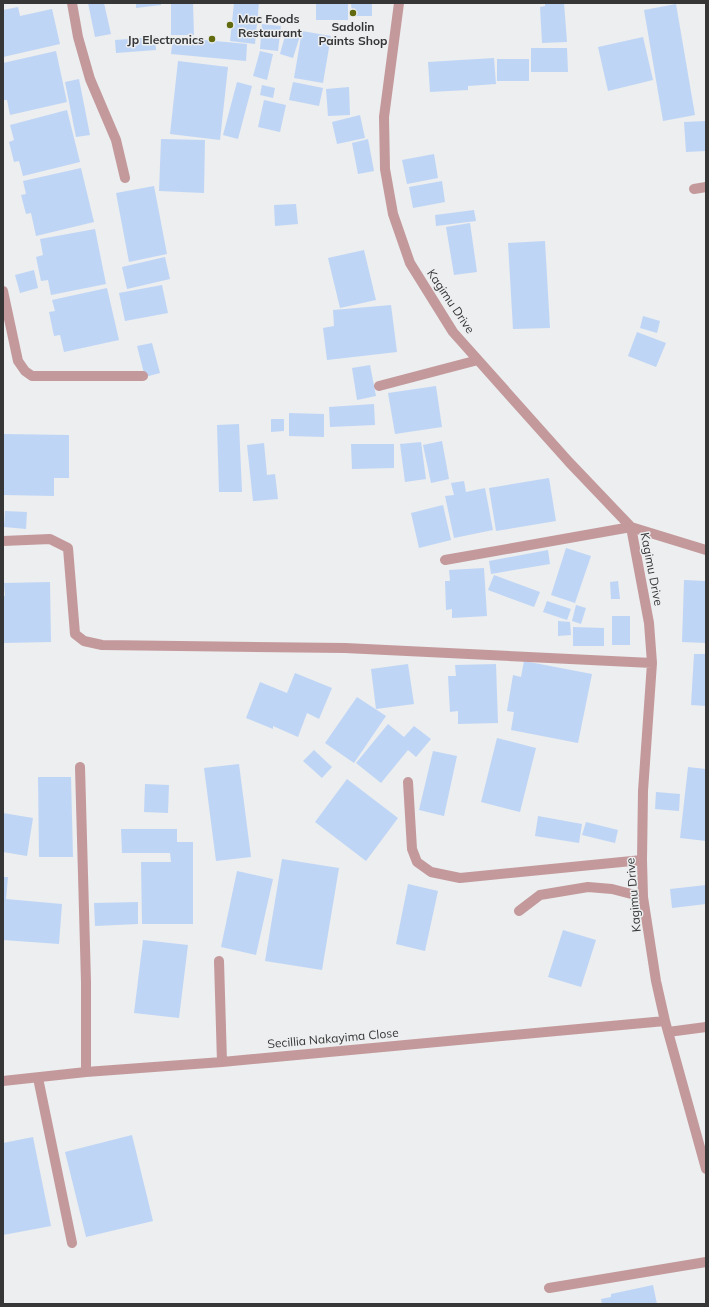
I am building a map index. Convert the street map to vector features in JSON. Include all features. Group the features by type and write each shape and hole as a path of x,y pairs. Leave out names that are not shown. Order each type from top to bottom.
{"street":[{"path":"72,3 78,36 90,79 116,140 125,178"},
{"name":"Kagimu Drive","path":"399,3 384,117 385,169 393,214 410,263 453,332 569,462 631,527 650,623 652,663 643,791 643,896 656,981 665,1021 706,1170"},
{"path":"694,189 706,187"},
{"path":"3,291 18,361 25,371 32,376 143,376"},
{"path":"379,386 478,360"},
{"path":"445,560 631,527 706,550"},
{"path":"3,541 50,539 68,548 75,634 84,641 102,645 345,648 652,663"},
{"path":"80,767 86,982 86,1072"},
{"path":"408,782 412,849 417,862 431,872 460,878 642,860"},
{"path":"519,911 540,895 588,887 612,889 643,896"},
{"path":"219,961 222,1062"},
{"name":"Secillia Nakayima Close","path":"3,1081 86,1072 222,1062 665,1021"},
{"path":"668,1032 706,1027"},
{"path":"38,1078 72,1243"},
{"path":"549,1288 706,1262"}],"building":[{"path":"88,3 104,3 111,34 95,37"},
{"path":"136,3 161,3 161,5 136,8"},
{"path":"171,3 193,3 194,35 171,35"},
{"path":"234,3 259,3 255,44 230,41"},
{"path":"316,3 348,3 348,20 316,20"},
{"path":"351,3 372,3 372,16 352,16"},
{"path":"545,3 564,3 567,42 542,43 540,7 545,6"},
{"path":"676,4 695,115 663,121 644,10"},
{"path":"18,7 20,16 52,9 60,44 3,57 3,10"},
{"path":"262,24 281,26 278,51 260,49"},
{"path":"302,31 331,36 323,83 294,78"},
{"path":"286,32 300,36 293,58 280,54"},
{"path":"155,37 156,50 116,53 115,40"},
{"path":"173,37 247,44 246,61 171,54"},
{"path":"643,37 653,80 608,91 598,47"},
{"path":"531,48 567,48 568,72 531,72"},
{"path":"56,51 67,102 10,115 7,100 3,100 3,63"},
{"path":"260,51 273,54 267,80 253,76"},
{"path":"494,58 496,84 468,86 468,90 430,92 428,62"},
{"path":"497,59 529,59 529,81 497,81"},
{"path":"178,61 228,67 220,140 170,134"},
{"path":"79,79 90,135 76,137 65,82"},
{"path":"237,82 252,86 238,139 223,135"},
{"path":"293,82 323,88 319,106 289,100"},
{"path":"262,85 275,88 273,98 260,95"},
{"path":"349,87 350,115 328,116 326,89"},
{"path":"264,100 286,105 280,132 258,127"},
{"path":"67,110 80,162 23,176 19,161 14,162 9,142 14,140 10,125"},
{"path":"360,115 365,138 337,144 332,122"},
{"path":"706,121 706,151 686,152 684,122"},
{"path":"161,139 205,140 204,193 159,191"},
{"path":"368,139 374,171 358,174 352,143"},
{"path":"434,154 438,178 407,184 402,160"},
{"path":"81,168 94,222 36,236 31,213 26,214 21,195 26,194 23,181"},
{"path":"442,181 445,202 413,208 409,187"},
{"path":"154,186 167,254 129,262 116,193"},
{"path":"296,204 298,224 275,226 274,205"},
{"path":"474,210 476,221 436,226 435,215"},
{"path":"470,223 477,272 454,275 446,227"},
{"path":"95,229 106,284 51,295 48,280 41,281 36,257 43,255 40,239"},
{"path":"545,241 550,328 513,329 508,243"},
{"path":"364,250 376,300 340,308 328,258"},
{"path":"165,257 170,279 127,289 122,267"},
{"path":"34,270 38,288 20,293 15,275"},
{"path":"162,285 168,313 125,321 119,293"},
{"path":"107,288 119,340 64,352 60,335 54,336 49,312 55,311 52,300"},
{"path":"391,305 397,352 327,360 323,328 334,326 333,310"},
{"path":"643,316 660,321 657,333 640,328"},
{"path":"637,332 666,343 656,367 628,356"},
{"path":"152,343 160,373 145,377 137,346"},
{"path":"370,365 376,396 357,400 352,368"},
{"path":"436,386 442,427 395,434 388,393"},
{"path":"374,404 375,425 330,427 329,407"},
{"path":"289,413 324,414 324,437 289,436"},
{"path":"271,419 284,419 284,431 271,432"},
{"path":"239,424 242,492 219,492 217,425"},
{"path":"3,434 69,435 69,478 54,478 54,496 3,495"},
{"path":"442,441 449,479 431,483 423,445"},
{"path":"421,442 426,479 405,482 400,444"},
{"path":"264,443 267,475 275,474 278,499 253,501 247,445"},
{"path":"351,444 394,444 394,468 352,469"},
{"path":"549,478 556,521 496,531 489,488"},
{"path":"464,481 466,492 485,488 493,530 454,538 445,496 454,495 451,483"},
{"path":"443,505 451,540 419,548 411,513"},
{"path":"5,511 27,512 26,529 4,527"},
{"path":"566,548 591,556 575,603 551,595"},
{"path":"548,550 550,564 491,574 489,561"},
{"path":"484,568 487,616 452,618 452,609 446,610 445,581 450,581 449,570"},
{"path":"494,575 540,592 534,607 488,590"},
{"path":"684,580 706,581 706,643 682,642"},
{"path":"618,581 620,599 611,599 610,582"},
{"path":"50,582 51,642 3,643 3,596 5,596 4,583"},
{"path":"547,601 571,609 567,620 543,612"},
{"path":"576,605 586,608 581,624 572,621"},
{"path":"612,616 630,616 630,645 612,645"},
{"path":"558,621 570,622 571,635 558,636"},
{"path":"573,627 604,628 604,646 573,646"},
{"path":"694,654 706,654 706,706 691,705"},
{"path":"524,661 592,674 578,743 511,730 514,712 507,711 513,675 521,677"},
{"path":"408,664 414,704 376,709 371,669"},
{"path":"496,664 498,723 458,724 458,711 450,712 448,676 456,676 455,665"},
{"path":"295,673 332,688 319,719 307,713 298,737 273,726 273,729 246,718 260,682 287,693"},
{"path":"357,697 386,716 354,763 325,743"},
{"path":"388,724 404,737 414,726 431,739 416,757 408,750 381,783 356,763"},
{"path":"497,738 536,748 520,812 481,802"},
{"path":"314,750 332,767 322,778 303,761"},
{"path":"433,751 457,756 444,816 419,810"},
{"path":"239,764 251,857 216,861 204,768"},
{"path":"688,767 706,769 706,841 680,838"},
{"path":"38,777 71,777 73,857 39,857"},
{"path":"347,779 398,818 366,861 315,822"},
{"path":"145,784 169,785 168,813 144,812"},
{"path":"656,792 680,794 679,811 655,809"},
{"path":"3,813 33,818 27,856 3,852"},
{"path":"538,816 582,824 579,843 535,836"},
{"path":"586,822 618,830 615,843 582,835"},
{"path":"121,829 177,829 177,842 193,842 193,924 142,924 141,862 171,862 170,853 122,853"},
{"path":"282,859 339,868 322,970 265,961"},
{"path":"237,871 273,879 256,955 221,947"},
{"path":"3,877 8,877 6,899 62,904 59,944 3,940"},
{"path":"408,884 438,891 425,951 396,944"},
{"path":"706,885 706,904 672,908 670,889"},
{"path":"138,902 138,924 95,926 94,903"},
{"path":"563,930 596,940 581,987 548,977"},
{"path":"143,940 188,945 179,1018 134,1013"},
{"path":"132,1135 153,1221 86,1237 65,1152"},
{"path":"33,1137 51,1226 3,1235 3,1143"},
{"path":"653,1285 657,1304 602,1304 601,1299 611,1297 611,1294"}],"place":[{"name":"Sadolin Paints Shop","path":"353,13"},
{"name":"Mac Foods Restaurant","path":"230,25"},
{"name":"Jp Electronics","path":"212,39"}]}
